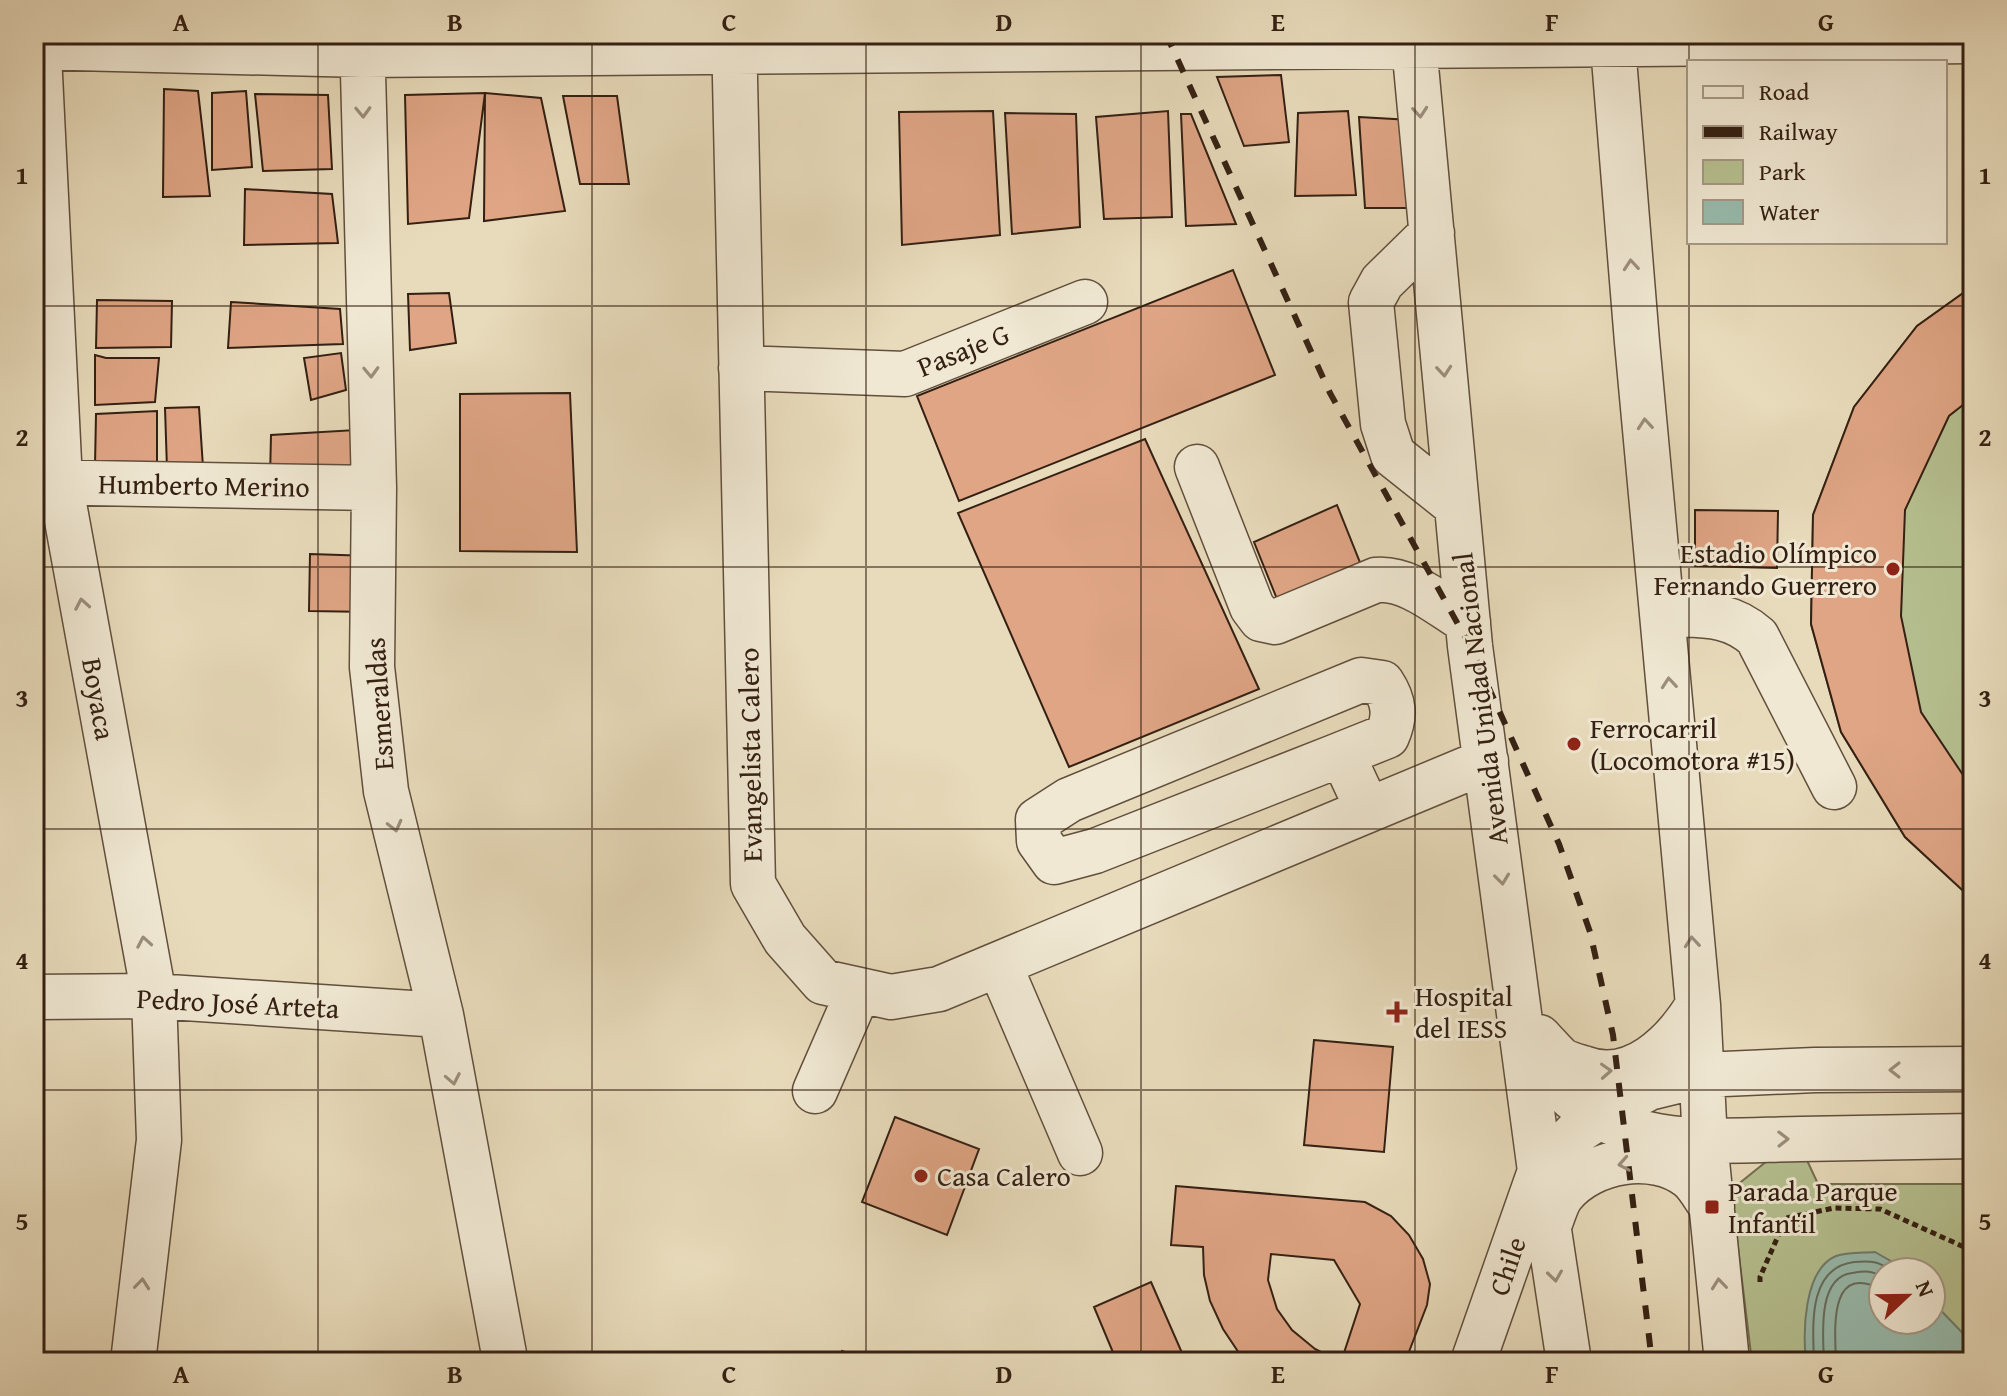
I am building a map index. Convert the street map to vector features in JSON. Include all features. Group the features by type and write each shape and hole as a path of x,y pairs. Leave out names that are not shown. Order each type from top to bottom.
{"street":[{"path":"37,43 1414,39 1973,41"},
{"name":"Avenida Unidad Nacional","path":"1414,39 1468,622 1540,1171 1569,1362"},
{"path":"1613,39 1698,1005 1705,1141 1727,1362"},
{"name":"Evangelista Calero","path":"734,42 753,884 785,939 823,982 891,997 939,989 1486,761"},
{"name":"Boyaca","path":"37,43 47,482 154,996 159,1140 133,1362"},
{"name":"Esmeraldas","path":"362,44 374,488 372,667 386,791 441,1015 503,1362"},
{"path":"1432,233 1382,282 1371,302 1372,317 1383,424 1393,455 1457,506"},
{"name":"Pasaje G","path":"741,368 905,374 1085,302"},
{"path":"1197,467 1252,607 1261,619 1275,622 1376,580 1390,579 1405,584 1468,622"},
{"name":"Humberto Merino","path":"47,482 374,488"},
{"path":"1663,614 1726,617 1743,624 1757,637 1834,787"},
{"path":"1361,680 1382,683 1392,699 1393,722 1387,736 1342,754 1095,851 1054,862 1039,841 1038,820 1069,800 1361,680"},
{"path":"1342,754 1368,810"},
{"path":"999,964 1080,1153"},
{"path":"1516,988 1536,1034 1562,1060 1595,1073 1634,1067 1665,1049 1684,1028 1698,1005"},
{"path":"1516,988 1534,1046 1550,1075 1576,1103 1597,1117 1658,1138 1705,1141 1973,1136"},
{"path":"815,1091 859,990"},
{"name":"Pedro José Arteta","path":"34,997 154,996 441,1015"},
{"path":"1540,1171 1578,1131 1597,1117 1649,1088 1702,1075 1815,1070 1973,1069"},
{"path":"1548,1228 1562,1195 1586,1174 1628,1161 1658,1163 1689,1177 1712,1207"},
{"name":"Chile","path":"1473,1362 1540,1171"}],"path":[{"path":"1761,1291 1760,1277 1786,1218 1834,1208 1880,1209 1973,1251"}],"green space":[{"name":"Estadio Olímpico Fernando Guerrero","path":"1973,286 1973,900 1905,837 1841,732 1811,624 1813,515 1854,407 1917,326"},
{"path":"1805,1156 1818,1184 1973,1184 1973,1362 1752,1362 1731,1190 1772,1157"}],"water":[{"path":"1875,1252 1882,1256 1867,1256 1867,1336 1947,1336 1947,1317 1973,1344 1973,1362 1806,1362 1805,1319 1811,1288 1825,1263 1836,1256"}],"building":[{"path":"1281,75 1289,142 1244,146 1217,77"},
{"path":"164,89 198,91 210,196 163,197"},
{"path":"246,91 252,167 212,170 212,93"},
{"path":"485,93 541,98 565,211 484,221"},
{"path":"485,93 469,218 408,224 405,95"},
{"path":"255,94 328,95 332,169 263,171"},
{"path":"563,96 617,96 629,184 580,184"},
{"path":"993,111 1000,235 902,245 899,112"},
{"path":"1168,111 1172,217 1104,219 1096,117"},
{"path":"1348,111 1356,195 1295,196 1298,113"},
{"path":"1005,113 1076,114 1080,227 1012,234"},
{"path":"1181,114 1191,114 1236,224 1186,226"},
{"path":"1359,117 1411,120 1420,208 1365,208"},
{"path":"245,189 332,194 338,243 244,245"},
{"path":"1233,270 1275,375 959,501 917,396"},
{"name":"Estadio Olímpico Fernando Guerrero","path":"1973,286 1973,397 1949,416 1905,510 1901,616 1921,712 1973,790 1973,900 1905,837 1841,732 1811,624 1813,515 1854,407 1917,326"},
{"path":"449,293 456,343 410,350 408,294"},
{"path":"97,300 172,301 171,347 96,348"},
{"path":"231,302 340,309 343,344 228,348"},
{"path":"341,353 346,390 311,400 304,358"},
{"path":"95,355 106,358 159,358 155,402 95,405"},
{"path":"570,393 577,552 460,551 460,394"},
{"path":"199,407 203,467 167,469 165,408"},
{"path":"157,411 157,467 95,466 96,414"},
{"path":"356,430 358,478 270,478 271,435"},
{"path":"1145,439 1259,689 1069,767 958,513"},
{"path":"1337,505 1361,565 1277,599 1254,542"},
{"path":"1695,510 1778,511 1777,568 1695,566"},
{"path":"310,554 371,556 371,612 309,611"},
{"path":"1314,1040 1393,1047 1384,1152 1304,1145"},
{"name":"Casa Calero","path":"895,1117 979,1149 947,1235 862,1202"},
{"path":"1176,1186 1365,1202 1391,1216 1409,1235 1423,1259 1430,1284 1427,1305 1405,1362 1341,1362 1245,1362 1223,1329 1210,1301 1204,1275 1203,1247 1171,1245","holes":["1271,1254 1334,1260 1360,1304 1341,1362 1315,1349 1292,1330 1277,1309 1268,1280"]},
{"path":"1151,1282 1186,1362 1117,1362 1094,1307"},
{"path":"842,1351 875,1362 839,1362"}],"railway":[{"path":"1166,34 1330,393 1470,646 1559,844 1590,932 1613,1035 1652,1362"}],"place":[{"name":"Estadio Olímpico Fernando Guerrero","path":"1893,569"},
{"name":"Ferrocarril (Locomotora #15)","path":"1574,744"},
{"name":"Hospital del IESS","path":"1397,1012"},
{"name":"Casa Calero","path":"921,1176"},
{"name":"Parada Parque Infantil","path":"1712,1207"}]}
